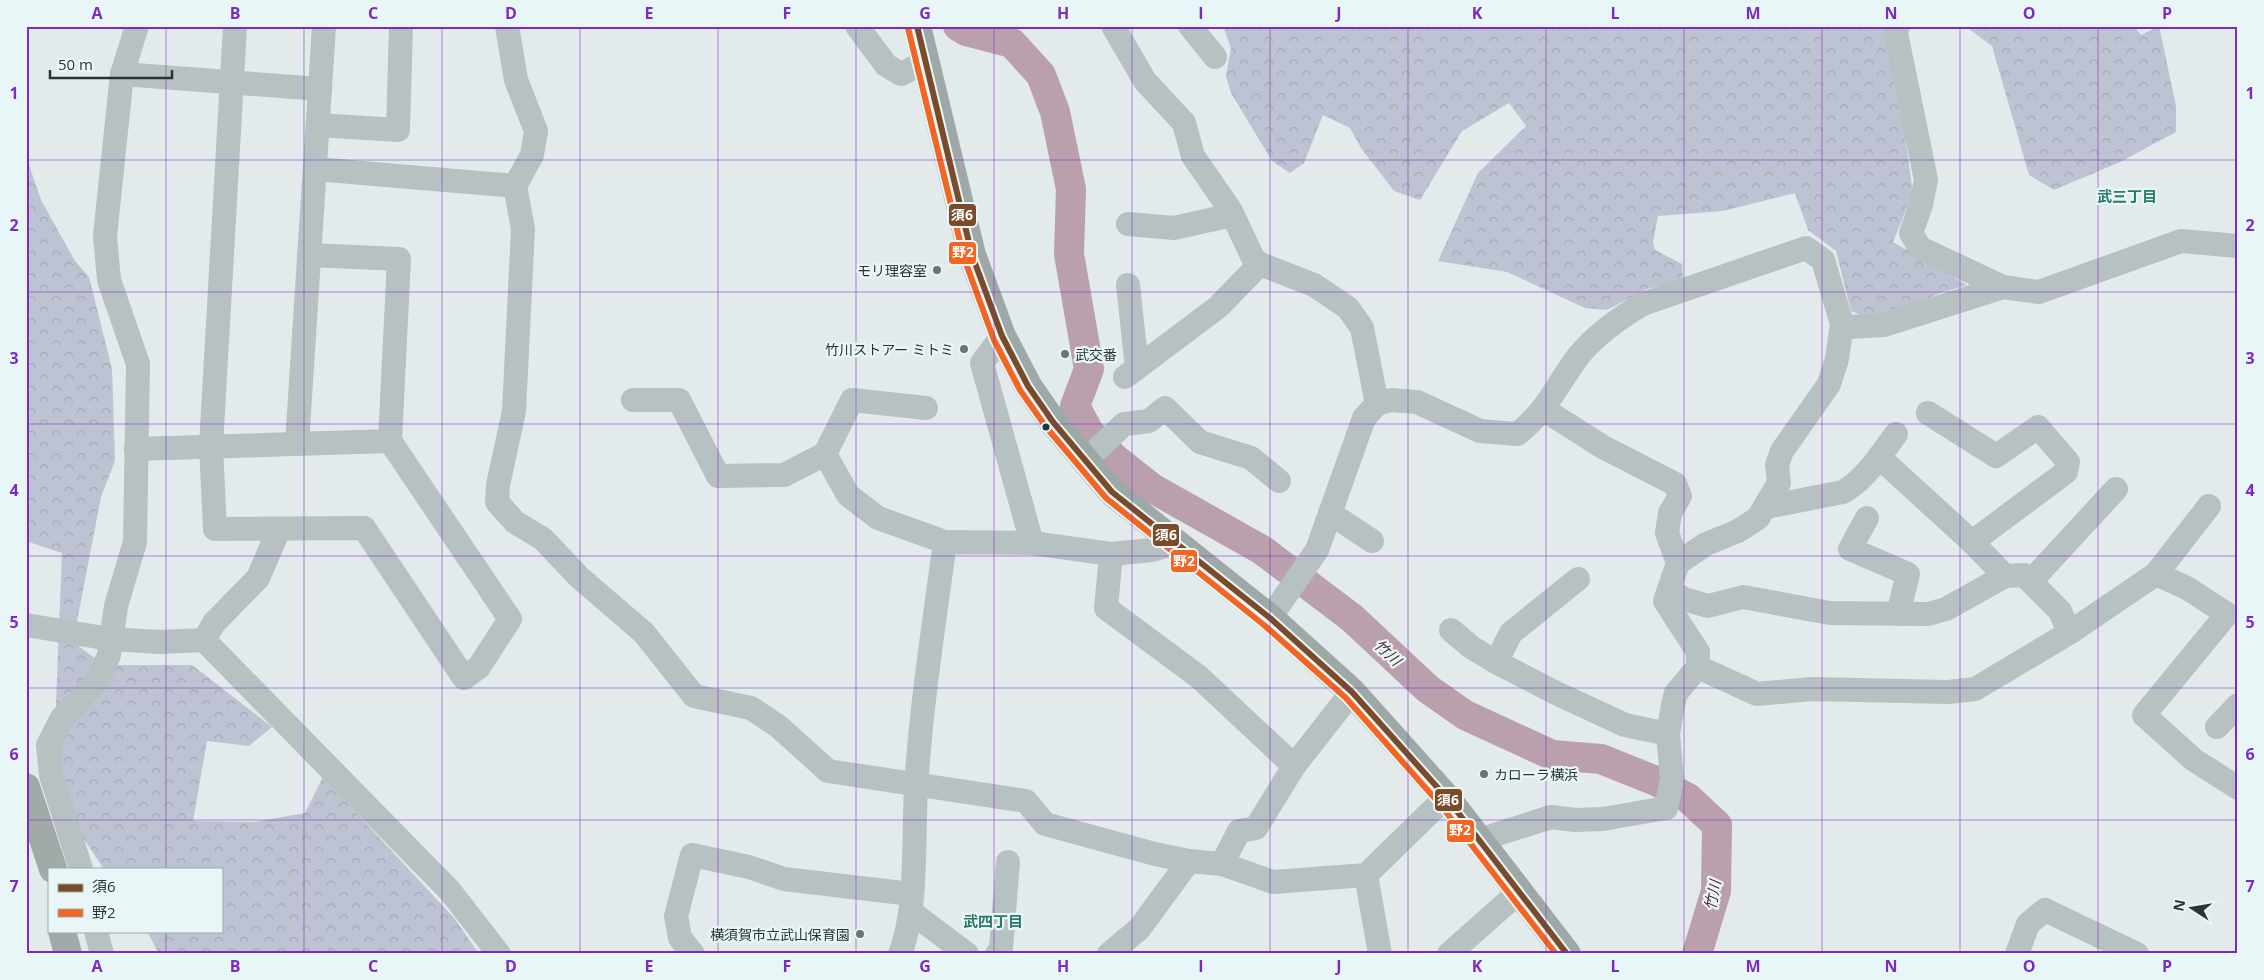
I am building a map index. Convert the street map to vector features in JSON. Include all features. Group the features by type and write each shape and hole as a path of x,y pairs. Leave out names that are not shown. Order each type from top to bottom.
{"highway":[{"path":"26,787 53,868"},
{"path":"26,815 48,883"},
{"path":"62,932 68,954"},
{"path":"71,932 78,954"}],"main road":[{"path":"917,26 972,255 1002,336 1028,386 1053,422 1112,492 1270,618 1352,692 1446,797 1567,954"}],"street":[{"path":"81,868 51,775 48,745 62,718 98,680 109,655 116,606 135,542 138,364 109,280 106,236 122,74 137,26"},
{"path":"235,26 211,446 216,529 364,528 464,678 479,667 510,619 390,441 399,259 309,255"},
{"path":"297,444 324,26"},
{"path":"318,126 398,130 401,26"},
{"path":"507,26 516,80 536,131 532,155 515,186 522,229 514,411 498,485 497,502 514,522 543,539 579,577 644,634 694,696 751,708 778,726 828,771 1026,802 1045,824 1155,854 1189,861 1222,864 1272,882 1366,875 1446,797"},
{"path":"857,26 886,65 901,74 925,62"},
{"path":"1113,26 1144,81 1184,124 1194,156 1232,215 1247,248 1260,264 1314,285 1348,308 1362,328 1377,404"},
{"path":"1190,26 1215,57"},
{"path":"1898,26 1896,32 1926,180 1922,206 1911,233 1920,248 2003,287 2039,292 2181,241 2238,246"},
{"path":"122,74 320,89"},
{"path":"315,169 515,186"},
{"path":"1128,224 1174,228 1232,215"},
{"path":"1270,618 1317,550 1364,418 1377,404 1391,400 1417,402 1480,431 1517,434 1532,422 1543,409 1581,353 1622,316 1643,304 1806,248 1823,260 1842,324 1837,359 1829,384 1782,451 1777,465 1779,483 1758,518 1738,531 1706,544 1678,563"},
{"path":"1128,285 1131,372 1218,307 1260,264"},
{"path":"1842,324 1848,327 1884,325 2003,287"},
{"path":"1002,336 982,363 1032,543"},
{"path":"633,400 679,400 718,476 784,475 825,454 852,400 926,408"},
{"path":"1085,461 1124,424 1149,421 1166,408 1200,442 1251,458 1279,481"},
{"path":"1479,840 1551,817 1575,820 1603,819 1666,808 1672,779 1668,734 1676,693 1698,666 1698,652 1665,601 1678,563 1667,533 1670,513 1680,496 1675,484 1602,447 1543,409"},
{"path":"1928,413 1996,456 2038,427 2068,462 2066,472 1972,542"},
{"path":"1766,507 1843,492 1850,488 1879,457 1896,434"},
{"path":"136,449 390,441"},
{"path":"825,454 848,495 878,518 944,542 1032,543 1111,554 1152,550 1175,543"},
{"path":"1879,457 1972,542 2005,576"},
{"path":"2031,581 2116,489"},
{"path":"1698,666 1757,694 1812,689 1948,692 1975,689 2069,633 2156,574 2209,506"},
{"path":"1330,514 1372,541"},
{"path":"1867,518 1850,549 1908,574 1898,614"},
{"path":"204,640 214,623 258,578 279,529"},
{"path":"900,954 911,903 916,786 930,648 944,542"},
{"path":"1111,554 1106,608 1199,677 1294,766"},
{"path":"2156,574 2188,588 2227,614 2144,716 2194,760 2238,788"},
{"path":"1670,591 1684,599 1708,606 1743,597 1830,613 1928,614 1946,609 2005,576 2024,575 2060,611 2069,633"},
{"path":"1496,662 1511,633 1578,579"},
{"path":"26,625 110,639 160,642 204,640 450,891 499,954"},
{"path":"1451,630 1471,647 1556,693 1625,725 1668,734"},
{"path":"1222,864 1239,831 1256,828 1294,766 1352,692"},
{"path":"2217,727 2238,706"},
{"path":"693,954 680,938 676,916 692,855 749,866 784,879 911,903 967,954"},
{"path":"1110,954 1139,929 1189,861"},
{"path":"997,954 1001,949 1008,862"},
{"path":"1366,875 1380,954"},
{"path":"1449,954 1520,891"},
{"path":"2017,954 2028,924 2045,910 2137,954"},
{"path":"96,932 102,954"}],"green space":[{"path":"1223,26 1892,26 1890,28 1913,193 1893,242 1967,285 1938,294 1878,321 1851,311 1836,251 1808,230 1795,193 1723,211 1658,216 1653,242 1655,250 1682,264 1683,280 1647,289 1607,310 1585,308 1507,272 1438,261 1478,173 1526,126 1509,103 1462,131 1420,200 1394,191 1361,148 1350,128 1323,115 1304,163 1290,173 1272,161 1231,93 1226,76 1231,48"},
{"path":"1965,26 2134,26 2141,35 2159,26 2176,106 2176,132 2120,162 2054,190 2029,175 1992,46"},
{"path":"26,156 41,200 75,261 89,277 112,369 115,461 101,497 73,642 104,665 192,665 272,727 249,746 207,741 193,821 254,822 305,813 323,777 455,919 479,954 159,954 148,932 222,932 222,868 103,868 69,817 55,728 62,553 26,541"}],"waterway":[{"name":"竹川","path":"958,26 966,31 1012,43 1041,75 1055,112 1071,189 1069,254 1089,369 1075,406 1089,432 1114,458 1152,488 1262,550 1352,618 1428,689 1465,715 1552,755 1601,759 1656,781 1688,798 1717,825 1716,891 1697,954"}],"transit line":[{"name":"須6","path":"917,26 972,255 1002,336 1028,386 1053,422 1112,492 1270,618 1352,692 1446,797 1567,954"},
{"name":"野2","path":"908,28 964,258 994,340 1020,390 1046,427 1106,498 1264,625 1346,698 1439,803 1556,954"}],"place":[{"name":"モリ理容室","path":"937,270"},
{"name":"竹川ストアー ミトミ","path":"964,349"},
{"name":"武交番","path":"1065,354"},
{"name":"カローラ横浜","path":"1484,774"},
{"name":"横須賀市立武山保育園","path":"860,934"}],"district":[{"name":"武三丁目","path":"2127,196"},
{"name":"武四丁目","path":"993,921"}]}
